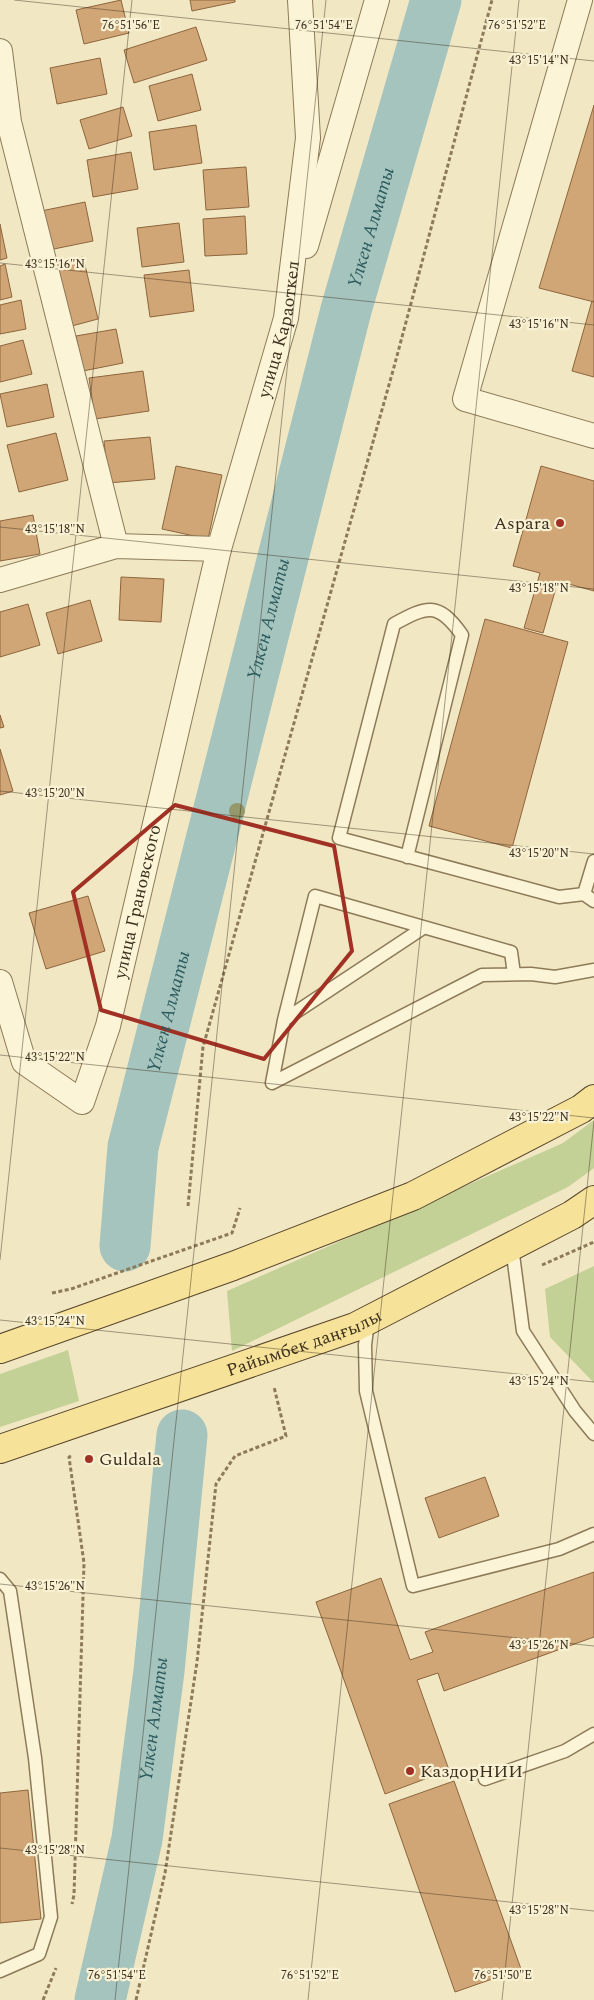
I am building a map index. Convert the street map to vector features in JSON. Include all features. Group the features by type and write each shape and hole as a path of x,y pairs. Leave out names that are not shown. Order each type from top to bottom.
{"main road":[{"path":"0,1349 233,1266 413,1196 581,1109 594,1099"},
{"name":"Райымбек даңғылы","path":"0,1449 361,1324 512,1247 572,1215 594,1200"}],"street":[{"name":"улица Караоткел","path":"219,550 286,318 308,138 300,0"},
{"path":"286,318 377,0"},
{"path":"580,0 465,399 594,436"},
{"path":"0,51 9,122 116,546"},
{"path":"0,580 116,546 219,550"},
{"name":"улица Грановского","path":"0,982 24,1062 82,1102 108,1026 219,550"}],"lane":[{"path":"406,856 462,635 453,622 439,610 420,610 394,624 339,838 406,856 560,897 589,897 594,861"},
{"path":"514,974 511,952 315,896 284,1020 272,1083 482,975 514,974 555,977 594,970"},
{"path":"284,1020 423,928"},
{"path":"512,1247 523,1331 575,1411 594,1434"},
{"path":"361,1324 365,1345 366,1391 413,1586 559,1549 594,1534"},
{"path":"0,1579 10,1591 35,1758 51,1918 39,1954 0,1971"},
{"path":"486,1780 565,1751 594,1734"}],"path":[{"path":"188,1206 203,1047 392,376 492,0"},
{"path":"52,1293 72,1289 232,1233 240,1208"},
{"path":"136,2000 165,1873 197,1662 216,1484 235,1456 286,1436 274,1387"},
{"path":"69,1457 84,1563 74,1895 71,1912"},
{"path":"43,2000 57,1965"}],"highlighted area":[{"path":"175,805 334,846 352,951 264,1059 101,1010 73,892"}],"green space":[{"path":"594,1120 594,1168 568,1187 232,1351 227,1291 563,1143"},
{"path":"594,1266 594,1383 550,1337 545,1289"},
{"path":"68,1350 79,1401 0,1427 0,1374"}],"building":[{"path":"121,0 129,33 84,44 76,10"},
{"path":"190,0 235,0 235,2 192,11"},
{"path":"196,27 207,60 134,83 124,50"},
{"path":"100,58 107,94 57,104 50,68"},
{"path":"192,74 201,110 158,121 149,86"},
{"path":"594,105 594,302 539,288"},
{"path":"123,107 132,136 89,149 80,120"},
{"path":"196,125 202,163 154,170 149,132"},
{"path":"131,152 138,189 93,197 87,160"},
{"path":"246,167 249,207 206,210 203,170"},
{"path":"85,202 93,241 49,250 41,211"},
{"path":"245,216 247,254 205,256 203,219"},
{"path":"179,223 184,262 142,267 137,228"},
{"path":"0,224 7,258 0,260"},
{"path":"83,257 98,319 68,327 53,264"},
{"path":"5,264 12,297 0,300 0,266"},
{"path":"189,270 194,311 150,317 144,275"},
{"path":"21,300 26,329 0,334 0,305"},
{"path":"592,301 594,302 594,377 572,371"},
{"path":"116,329 123,363 83,371 76,336"},
{"path":"23,340 32,374 0,382 0,346"},
{"path":"143,371 149,411 95,419 89,378"},
{"path":"47,384 54,417 7,427 0,394"},
{"path":"56,433 68,480 19,492 7,445"},
{"path":"150,437 155,479 108,483 104,441"},
{"path":"176,466 222,475 208,539 162,529"},
{"name":"Aspara","path":"541,466 594,481 594,591 558,581 543,633 524,628 540,573 513,566"},
{"path":"33,515 40,554 0,561 0,521"},
{"path":"121,577 164,579 161,622 119,620"},
{"path":"90,600 102,641 58,654 46,613"},
{"path":"28,604 40,645 0,657 0,612"},
{"path":"485,619 568,642 512,848 429,826"},
{"path":"0,715 4,727 0,728"},
{"path":"0,749 13,791 0,795"},
{"path":"88,896 105,951 46,969 29,913"},
{"path":"485,1477 499,1516 439,1538 425,1498"},
{"path":"594,1572 594,1637 444,1691 438,1673 417,1680 449,1770 385,1794 316,1602 381,1578 410,1660 433,1652 425,1632"},
{"path":"454,1781 521,1969 455,1992 389,1804"},
{"path":"28,1790 41,1919 0,1923 0,1793"}],"waterway":[{"name":"Үлкен Алматы","path":"125,1246 133,1147 346,310 436,0"},
{"name":"Үлкен Алматы","path":"100,2000 137,1839 159,1671 182,1435"}],"place":[{"name":"Aspara","path":"560,523"},
{"name":"Guldala","path":"89,1459"},
{"name":"КаздорНИИ","path":"410,1771"}]}
